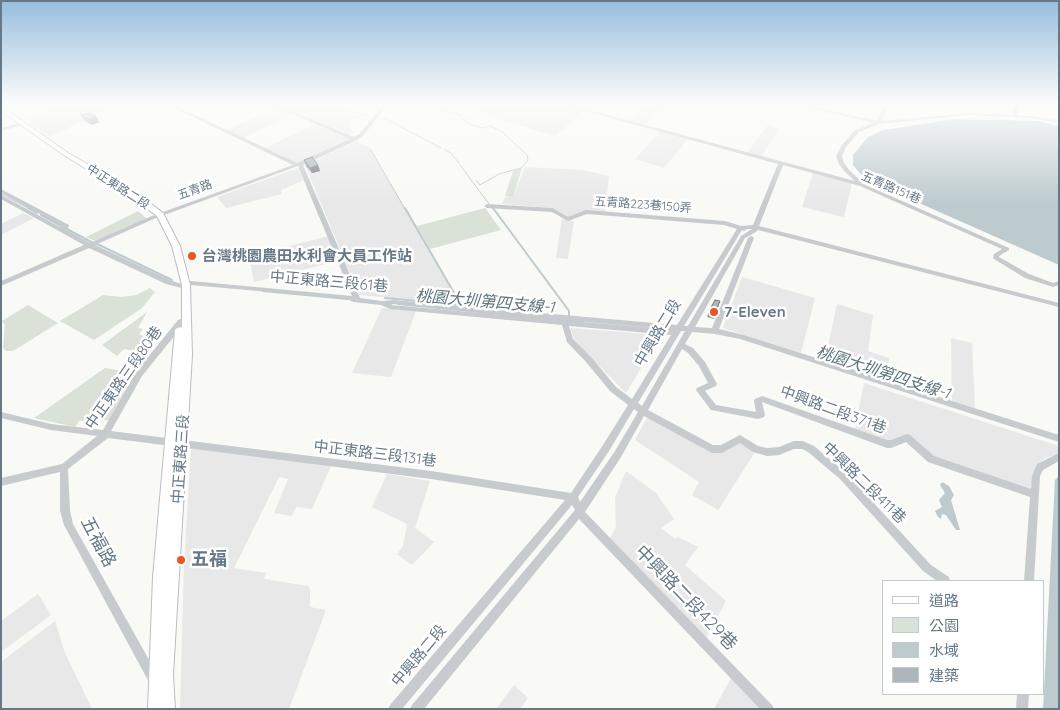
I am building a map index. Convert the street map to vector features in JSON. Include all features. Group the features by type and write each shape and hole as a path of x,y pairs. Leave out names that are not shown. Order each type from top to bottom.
{"main road":[{"name":"中正東路二段","path":"38,138 60,156 157,216"},
{"name":"中正東路三段","path":"156,709 160,577 187,355 184,286 157,216"},
{"name":"中正東路三段","path":"167,709 166,675 184,286"}],"street":[{"path":"241,138 298,165 357,300"},
{"name":"五青路151巷","path":"688,138 862,185 1006,250 996,255 996,258 1027,276 1053,286 1059,283"},
{"path":"851,138 844,146 839,156 841,163 847,171 862,185"},
{"name":"五青路","path":"1,284 157,216 298,165 355,139"},
{"path":"715,331 781,163"},
{"path":"1,192 67,226 61,229"},
{"path":"1,197 90,245 168,282 184,286"},
{"name":"五青路223巷150弄","path":"487,206 553,210 568,219 586,212 724,223 740,228"},
{"path":"740,228 1059,305"},
{"name":"中興路二段","path":"394,709 574,497 740,228"},
{"name":"中興路二段","path":"416,709 579,512 643,411 743,236 747,232 753,232"},
{"path":"929,274 1059,310"},
{"name":"中正東路三段61巷","path":"184,286 191,283 349,297 357,300 382,303 393,302 677,330"},
{"path":"382,303 390,307 564,324 715,331 741,337 1059,439"},
{"name":"中正東路三段80巷","path":"64,467 105,435 139,374 181,322"},
{"name":"中興路二段411巷","path":"564,324 567,335 576,348 589,360 613,389 643,411 712,449 722,449 740,440 756,450 767,452 779,451 794,445 811,449 843,476 927,568 945,580"},
{"name":"中興路二段371巷","path":"682,345 690,350 702,364 713,384 700,390 714,408 758,416 761,415 758,402 762,399 887,444 907,438 931,459 1035,495"},
{"name":"中正東路三段131巷","path":"1,415 51,427 105,435 431,475 574,497"},
{"path":"1029,580 1036,476 1040,467 1059,457"},
{"path":"1,482 64,467"},
{"name":"五福路","path":"64,467 65,510 69,525 156,684"},
{"path":"574,497 579,512"},
{"name":"中興路二段429巷","path":"579,512 768,709"},
{"path":"1022,709 1023,695"}],"shaded area":[{"path":"286,138 352,138 297,163 265,148"},
{"path":"654,138 688,139 664,168 635,159"},
{"path":"758,138 773,138 761,157 747,153"},
{"path":"356,141 370,148 460,304 359,295 305,165"},
{"path":"525,167 582,170 609,176 605,212 584,211 569,218 554,208 502,204 505,197 513,197"},
{"path":"298,168 304,180 281,190 282,194 226,208 217,197"},
{"path":"813,173 852,183 844,217 802,207"},
{"path":"23,213 34,218 1,235 1,224"},
{"path":"562,219 574,221 568,259 556,258"},
{"path":"329,236 338,261 254,282 249,256"},
{"path":"742,277 815,298 801,353 723,328"},
{"path":"837,304 873,315 868,351 889,358 887,380 825,361"},
{"path":"382,308 416,311 391,377 352,373"},
{"path":"570,328 661,335 626,393 575,341"},
{"path":"951,338 972,343 975,410 952,402"},
{"path":"864,383 1059,446 1059,454 1045,458 1037,465 1032,490 933,456 908,437 889,442 855,429"},
{"path":"648,416 712,451 738,442 755,452 718,510 692,495 699,482 635,440"},
{"path":"191,447 331,466 312,509 296,507 292,516 274,513 288,479 279,477 234,568 266,573 264,579 308,586 310,589 310,607 326,610 289,709 180,709 184,566"},
{"path":"626,471 656,493 674,519 661,528 675,539 678,537 698,547 685,565 726,601 706,639 610,538 616,526 615,498"},
{"path":"387,474 430,481 415,528 434,542 412,565 397,554 403,546 407,524 372,507"},
{"path":"38,594 51,615 1,652 1,621"},
{"path":"55,621 65,653 92,709 1,709 1,662"},
{"path":"731,678 760,709 714,709"},
{"path":"514,685 528,698 520,709 496,709"}],"green space":[{"path":"522,168 513,197 505,196 513,171"},
{"path":"485,208 501,230 430,249 417,226"},
{"path":"138,211 147,219 95,241 86,237"},
{"path":"150,288 155,292 142,308 94,340 60,321 103,295 121,297 136,295"},
{"path":"28,305 58,323 13,351 6,351 3,348 5,325 2,321"},
{"path":"147,312 138,328 143,329 139,334 146,338 135,351 124,349 117,356 102,345"},
{"path":"105,368 135,373 109,420 79,421 75,427 34,418"}],"water":[{"path":"867,138 1059,138 1059,265 865,179 853,165 853,155"},
{"path":"1059,476 1059,709 1043,709 1045,695 1055,480"},
{"path":"942,482 949,486 954,495 951,500 960,530 956,530 946,515 942,514 941,519 935,511 942,507 939,500 945,493 940,485"}],"building":[{"path":"312,157 318,165 310,168 304,160"},
{"path":"715,300 720,301 715,313 709,311"}],"waterway":[{"path":"422,138 441,148"},
{"path":"476,180 480,185 499,174 521,168 528,160 527,155 509,138"},
{"path":"371,150 405,209"},
{"path":"445,150 451,153 459,163"},
{"path":"460,165 489,204"},
{"name":"桃園大圳第四支線-1","path":"1,194 30,209"},
{"name":"桃園大圳第四支線-1","path":"28,208 37,213"},
{"path":"385,298 461,305 405,208"},
{"path":"493,208 569,311 569,316"},
{"name":"桃園大圳第四支線-1","path":"41,215 93,243"},
{"name":"桃園大圳第四支線-1","path":"97,244 172,280"},
{"name":"桃園大圳第四支線-1","path":"263,291 348,299"},
{"name":"桃園大圳第四支線-1","path":"398,304 583,322"}],"place":[{"name":"台灣桃園農田水利會大員工作站","path":"192,256"},
{"name":"7-Eleven","path":"714,312"},
{"name":"五福","path":"181,560"}]}
